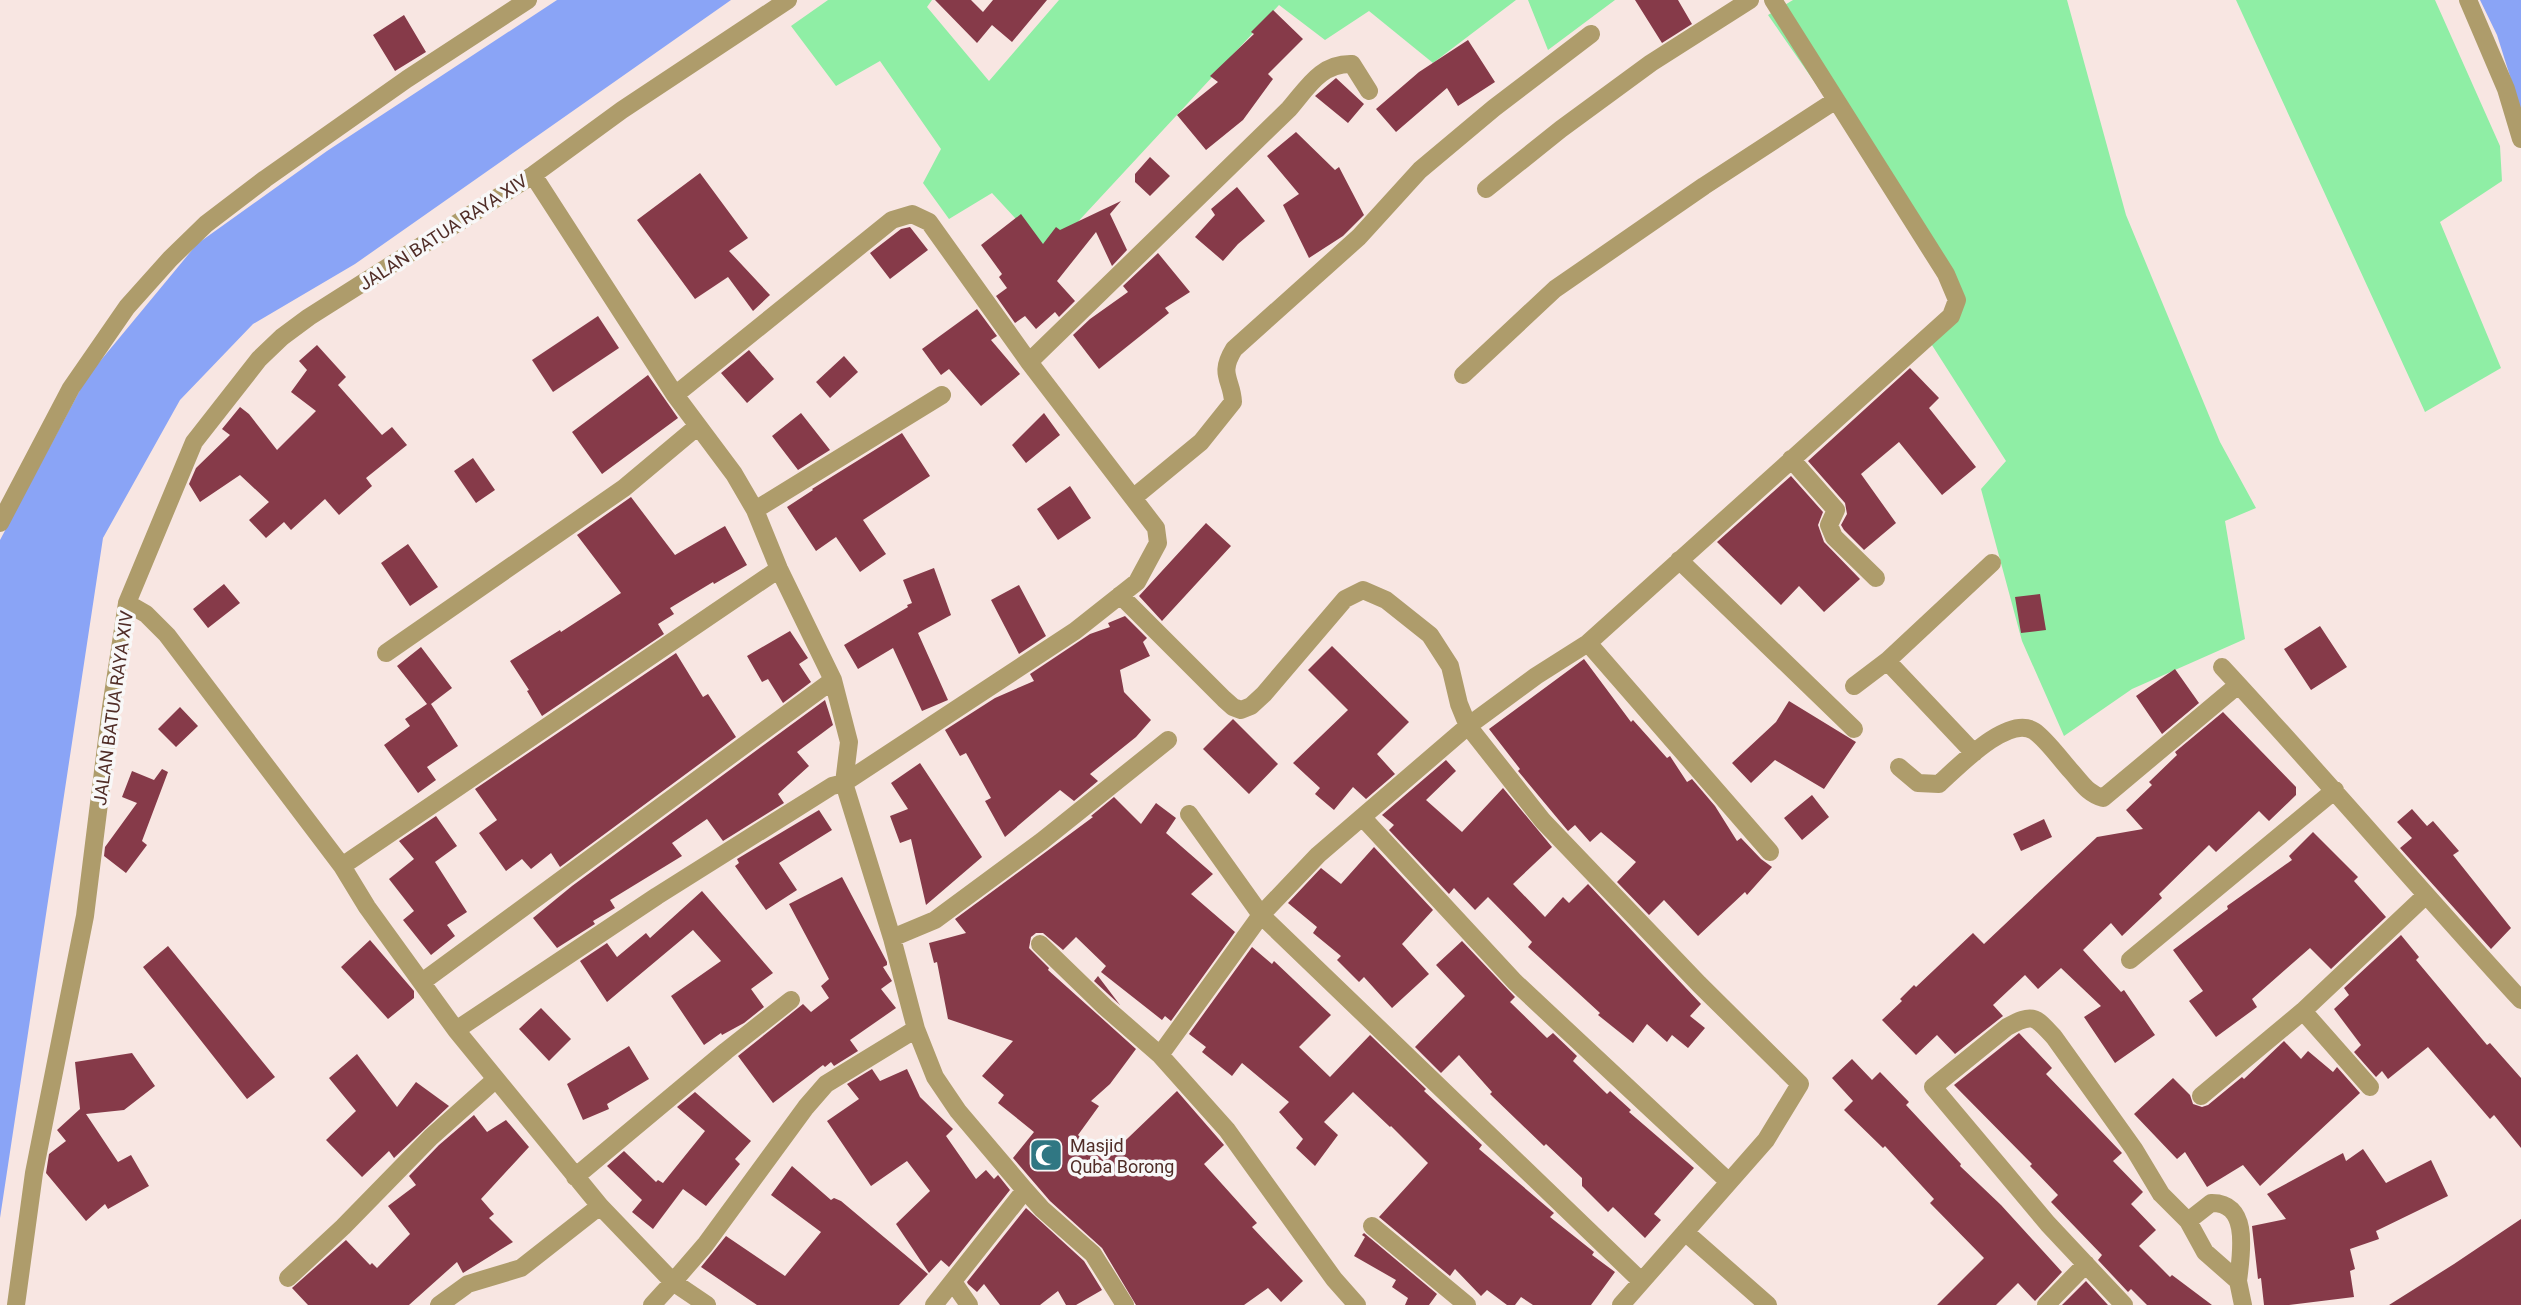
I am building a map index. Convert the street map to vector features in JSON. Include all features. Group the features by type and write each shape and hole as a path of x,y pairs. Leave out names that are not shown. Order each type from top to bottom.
{"street":[{"path":"0,523 77,379 127,307 170,259 206,224 265,179 407,79 528,0"},
{"name":"JALAN BATUA RAYA XIV","path":"16,1305 34,1173 85,916 127,603 194,442 259,359 282,337 309,317 533,175 622,110 788,0"},
{"path":"1486,189 1561,129 1651,63 1750,0"},
{"path":"1160,1055 1261,915 1318,855 1468,726 1536,676 1588,643 1951,316 1956,300 1947,274 1773,0"},
{"path":"2468,0 2506,89 2521,139"},
{"path":"1133,498 1201,442 1233,402 1226,378 1226,366 1234,349 1359,237 1420,170 1494,108 1591,34"},
{"path":"1029,362 1289,109 1320,72 1338,64 1352,64 1369,91"},
{"path":"1463,375 1555,289 1704,186 1836,100"},
{"path":"533,175 675,395 734,474 755,510 779,569 833,680 849,742 844,783 892,938 916,1029 935,1077 958,1111 1025,1190 1042,1209 1093,1254 1125,1305"},
{"path":"456,1030 657,896 832,786 844,783 1075,631 1137,582 1158,543 1156,528 1029,362 929,222 912,214 892,220 675,395"},
{"path":"755,510 942,395"},
{"path":"386,653 624,488 698,426"},
{"path":"1791,459 1836,510 1829,525 1834,537 1875,578"},
{"path":"1679,560 1854,729"},
{"path":"1854,686 1887,661 1992,563"},
{"path":"342,866 779,569"},
{"path":"1120,596 1224,699 1241,710 1251,706 1264,694 1345,599 1363,590 1386,600 1430,635 1450,666 1459,704 1468,726 1543,821 1699,984 1800,1084 1766,1140 1621,1305"},
{"path":"127,603 146,614 167,635 342,866 366,906 456,1030 575,1177 673,1282 707,1305"},
{"path":"1588,643 1770,852"},
{"path":"1887,661 1975,753"},
{"path":"2222,667 2521,1000"},
{"path":"422,982 833,680"},
{"path":"1899,767 1918,783 1939,783 2005,731 2019,727 2033,730 2082,782 2089,794 2103,798 2238,685"},
{"path":"892,938 935,920 1042,841 1168,740"},
{"path":"2130,960 2335,790"},
{"path":"1189,814 1261,915 1641,1281"},
{"path":"1363,818 1515,982 1729,1182"},
{"path":"2202,1096 2302,1011 2425,896"},
{"path":"1040,944 1105,1007 1160,1055 1227,1130 1334,1279 1357,1305"},
{"path":"575,1177 791,1000"},
{"path":"2302,1011 2370,1087"},
{"path":"2124,1305 2048,1224 1933,1087 2007,1027 2020,1020 2031,1017 2039,1020 2054,1037 2127,1138 2161,1194 2188,1221 2205,1252 2238,1281"},
{"path":"652,1305 705,1245 806,1107 827,1084 916,1029"},
{"path":"288,1278 431,1138 496,1079"},
{"path":"934,1305 1025,1190"},
{"path":"2188,1221 2211,1203 2225,1203 2232,1208 2237,1216 2242,1244 2238,1281 2243,1305"},
{"path":"439,1305 468,1284 521,1268 600,1206"},
{"path":"1372,1226 1467,1305"},
{"path":"1685,1232 1768,1305"},
{"path":"2046,1305 2086,1264"},
{"path":"953,1282 969,1305"}],"green space":[{"path":"828,0 932,0 927,7 989,81 1059,0 1516,0 1433,63 1369,11 1325,40 1279,5 1048,254 992,193 949,219 923,183 941,149 880,61 836,86 791,26"},
{"path":"1528,0 1615,0 1548,50"},
{"path":"1793,0 2067,0 2126,215 2220,442 2256,508 2225,521 2245,639 2132,689 2064,736 2022,641 1981,489 2006,461 1930,342 1952,298 1836,113 1768,15"},
{"path":"2236,0 2435,0 2500,146 2502,181 2440,222 2501,368 2425,412"}],"water":[{"path":"557,0 731,0 355,264 253,324 180,400 103,538 0,1218 0,540 87,377 197,244 327,151"},
{"path":"2480,0 2521,0 2521,111 2497,35"}],"building":[{"path":"935,0 971,0 983,12 993,0 1047,0 1012,42 992,25 977,43"},
{"path":"1635,0 1678,0 1692,24 1662,43"},
{"path":"1273,10 1303,39 1268,74 1273,79 1243,120 1206,150 1177,115 1218,82 1210,76 1254,34 1251,32"},
{"path":"404,15 426,52 395,71 373,35"},
{"path":"1468,40 1495,82 1458,106 1447,88 1396,132 1376,109 1419,72"},
{"path":"1336,78 1364,104 1348,123 1315,96"},
{"path":"1296,132 1335,170 1339,167 1364,215 1343,236 1309,258 1283,205 1299,194 1267,156"},
{"path":"1150,157 1170,176 1150,196 1135,182 1135,174"},
{"path":"700,173 748,238 729,251 770,295 753,311 728,277 695,299 637,220"},
{"path":"1237,187 1265,221 1223,261 1195,237 1215,215 1211,209"},
{"path":"1121,201 1110,214 1127,250 1112,266 1096,232 1057,281 1075,301 1059,317 1055,312 1036,329 1025,316 1015,323 996,296 1007,288 999,277 1002,274 981,245 1021,214 1043,244 1056,227 1060,230"},
{"path":"910,227 928,250 890,279 870,253 901,229"},
{"path":"1158,253 1190,292 1165,308 1169,313 1099,369 1073,335 1090,319 1128,292 1123,286"},
{"path":"977,309 997,336 991,340 1020,374 981,406 949,369 941,375 922,349"},
{"path":"598,316 619,348 553,392 532,360"},
{"path":"317,345 346,377 338,385 382,435 392,427 407,445 366,478 372,486 339,515 325,499 291,530 284,522 266,538 249,520 269,502 240,475 200,502 189,484 196,468 230,435 222,429 240,407 249,414 277,450 316,411 291,392 307,370 299,361"},
{"path":"749,350 774,379 747,403 721,373"},
{"path":"844,356 858,372 830,398 816,382"},
{"path":"1910,368 1939,398 1929,408 1976,467 1942,495 1899,442 1861,474 1896,523 1864,550 1841,525 1847,514 1845,503 1808,461"},
{"path":"648,375 678,418 602,474 572,432"},
{"path":"801,413 830,450 798,470 772,436"},
{"path":"1044,413 1060,435 1026,463 1012,445"},
{"path":"902,433 930,476 863,520 886,554 860,572 836,537 816,551 787,507"},
{"path":"473,458 495,490 476,503 454,471"},
{"path":"1791,476 1823,512 1818,525 1824,542 1860,579 1824,612 1799,586 1781,605 1717,542"},
{"path":"1070,486 1091,518 1058,540 1037,509"},
{"path":"631,497 675,555 725,526 747,565 670,608 674,614 658,624 664,634 542,716 510,661 621,593 577,535"},
{"path":"1206,523 1231,546 1162,621 1139,596"},
{"path":"408,544 438,587 410,606 381,563"},
{"path":"934,568 951,615 918,633 948,700 922,711 893,648 858,669 844,645 908,607 907,605 912,603 903,580"},
{"path":"224,584 240,603 208,628 193,609"},
{"path":"1019,585 1046,636 1019,654 991,600"},
{"path":"2040,594 2046,630 2021,633 2015,597"},
{"path":"1125,616 1147,638 1143,642 1150,656 1120,670 1124,692 1151,720 1136,737 1090,774 1098,781 1074,801 1060,790 1005,837 985,801 991,798 966,753 960,756 945,730 995,698 1034,681 1030,674 1090,634 1110,627 1108,623"},
{"path":"2320,626 2347,667 2311,690 2284,649"},
{"path":"790,631 808,658 799,664 811,682 783,703 768,679 762,682 747,656"},
{"path":"1332,646 1409,722 1377,754 1395,774 1366,799 1353,787 1334,810 1315,794 1320,788 1293,763 1348,710 1308,670"},
{"path":"421,647 452,688 431,704 458,746 427,767 436,780 418,793 384,745 410,726 405,719 427,704 397,666"},
{"path":"676,653 703,697 708,694 736,737 560,867 551,853 531,869 522,859 506,871 479,833 497,820 475,789"},
{"path":"1584,659 1631,722 1633,720 1667,758 1670,756 1687,782 1692,779 1715,806 1737,841 1741,838 1772,867 1747,895 1745,892 1698,936 1664,900 1649,915 1617,882 1636,862 1601,832 1590,842 1575,825 1568,831 1518,771 1520,769 1489,729"},
{"path":"2175,669 2199,703 2162,734 2136,696"},
{"path":"825,700 833,725 797,752 809,766 778,794 784,803 723,841 707,819 672,843 682,856 610,900 615,908 557,948 533,918 572,886"},
{"path":"1789,701 1856,742 1824,789 1775,760 1751,783 1732,763 1776,722"},
{"path":"180,707 198,726 176,747 158,729"},
{"path":"2223,712 2296,787 2296,795 2269,821 2259,811 2216,852 2209,845 2159,894 2162,898 2122,936 2111,923 2083,950 2121,992 2124,990 2155,1035 2115,1063 2084,1017 2101,1006 2061,968 2038,989 2025,975 1993,1005 2003,1016 1955,1054 1937,1035 1916,1055 1882,1020 1902,1001 1900,999 1973,933 1984,944 2097,837 2143,829 2126,810 2152,785 2149,782 2177,755 2175,752"},
{"path":"1233,719 1278,764 1249,794 1203,749"},
{"path":"1446,760 1456,771 1426,800 1462,832 1503,788 1552,847 1513,884 1545,917 1563,897 1569,903 1588,884 1701,1004 1690,1016 1705,1028 1688,1048 1672,1035 1667,1042 1647,1024 1633,1043 1598,1015 1600,1013 1528,947 1532,942 1488,897 1475,910 1454,888 1449,894 1389,830 1394,825 1382,815"},
{"path":"920,763 982,857 926,905 911,839 900,843 890,816 908,809 891,783"},
{"path":"162,769 168,772 142,841 147,845 126,873 104,856 105,847 137,803 122,797 132,771 154,780"},
{"path":"1812,795 1829,817 1802,840 1784,818"},
{"path":"1114,797 1141,824 1156,803 1176,818 1166,833 1213,874 1191,894 1235,932 1171,1021 1165,1016 1162,1020 1101,972 1106,966 1076,937 1063,950 1043,933 1036,933 1031,937 1029,948 1048,970 1136,1049 1110,1084 1091,1101 1099,1106 1078,1135 1104,1161 1177,1091 1224,1145 1204,1164 1257,1223 1252,1227 1303,1281 1281,1302 1268,1288 1244,1305 1136,1305 1102,1248 1050,1201 1013,1158 1034,1132 998,1103 1004,1095 982,1076 1013,1041 948,1019 937,962 934,963 929,943 966,933 955,919 1093,817 1091,816"},
{"path":"2412,809 2427,826 2433,821 2459,851 2453,855 2511,928 2491,949 2400,848 2412,838 2397,822"},
{"path":"819,810 832,830 779,863 797,890 766,910 735,866 739,863 737,859"},
{"path":"436,816 457,846 435,862 467,912 447,925 455,936 431,955 403,920 414,911 389,879 414,859 399,841"},
{"path":"2044,819 2052,837 2021,851 2013,834"},
{"path":"2313,832 2358,877 2354,881 2386,917 2331,969 2310,948 2252,999 2257,1007 2216,1037 2189,1001 2203,991 2173,950 2228,909 2227,906 2292,860 2289,856"},
{"path":"1374,847 1433,910 1402,944 1429,974 1392,1008 1364,977 1359,982 1337,960 1341,956 1313,933 1317,927 1288,903 1321,868 1341,884"},
{"path":"842,877 887,962 883,967 892,981 881,989 896,1008 850,1040 858,1051 834,1066 831,1062 825,1067 823,1065 773,1103 738,1056 803,1004 811,1012 829,998 821,986 829,979 789,904"},
{"path":"702,891 773,973 751,989 764,1007 744,1023 722,1035 721,1033 704,1045 671,996 721,961 693,930 607,1002 580,961 607,943 617,957 646,933 650,938"},
{"path":"2401,935 2419,957 2416,960 2487,1045 2490,1043 2521,1078 2521,1148 2494,1115 2490,1119 2428,1047 2388,1079 2382,1071 2376,1077 2354,1052 2361,1045 2334,1009 2349,995 2344,988"},
{"path":"370,940 414,991 414,998 388,1019 341,967"},
{"path":"1462,941 1515,997 1510,1002 1547,1038 1553,1033 1577,1056 1573,1061 1607,1094 1610,1091 1631,1110 1629,1112 1694,1168 1654,1214 1661,1220 1645,1238 1613,1207 1608,1212 1582,1186 1582,1178 1490,1094 1492,1092 1459,1055 1441,1073 1415,1047 1465,996 1436,965"},
{"path":"168,946 275,1077 247,1099 143,967"},
{"path":"1252,947 1272,964 1274,961 1331,1015 1299,1047 1330,1077 1370,1035 1426,1089 1424,1091 1482,1145 1479,1149 1554,1213 1550,1217 1615,1272 1591,1305 1533,1305 1521,1297 1515,1305 1507,1305 1487,1290 1481,1296 1455,1269 1450,1276 1379,1217 1428,1163 1391,1126 1353,1092 1324,1122 1338,1135 1315,1166 1296,1148 1303,1139 1279,1112 1289,1102 1242,1063 1232,1076 1202,1052 1206,1047 1189,1034"},
{"path":"1098,976 1120,1005 1094,981"},
{"path":"541,1008 571,1039 549,1061 519,1029"},
{"path":"2019,1033 2052,1068 2046,1074 2122,1153 2113,1161 2143,1192 2131,1204 2156,1230 2139,1246 2170,1277 2172,1275 2212,1305 2147,1305 2131,1289 2128,1292 2098,1260 2102,1255 2051,1202 2058,1195 2030,1166 2032,1164 1954,1085"},
{"path":"2284,1041 2301,1059 2308,1051 2333,1072 2337,1067 2360,1093 2260,1186 2243,1165 2207,1187 2185,1152 2177,1159 2134,1114 2173,1078 2190,1095 2193,1104 2202,1107 2208,1105 2242,1077 2244,1079"},
{"path":"629,1046 649,1079 607,1104 609,1109 583,1120 567,1084"},
{"path":"132,1053 155,1086 124,1110 86,1114 118,1162 131,1155 149,1186 108,1209 105,1204 86,1221 46,1173 49,1154 66,1141 57,1130 80,1109 75,1062"},
{"path":"357,1054 397,1107 416,1082 449,1106 394,1158 389,1151 362,1177 326,1140 356,1111 329,1078"},
{"path":"1852,1059 1872,1080 1880,1072 1909,1102 1906,1105 1960,1166 2001,1205 2062,1272 2035,1301 2018,1283 1996,1305 1937,1305 1984,1258 1930,1203 1934,1199 1885,1146 1883,1148 1844,1110 1853,1101 1832,1078"},
{"path":"872,1069 880,1081 907,1069 920,1097 953,1129 946,1136 976,1179 986,1170 994,1179 998,1175 1010,1190 949,1267 941,1260 929,1273 896,1224 930,1191 907,1161 871,1186 827,1121 859,1099 847,1084"},
{"path":"695,1092 751,1141 735,1159 740,1164 706,1206 683,1189 653,1229 632,1212 642,1200 607,1166 624,1151 656,1182 658,1180 663,1183 705,1131 677,1107"},
{"path":"474,1115 487,1132 506,1120 529,1147 481,1199 494,1214 489,1218 513,1242 463,1273 457,1262 409,1305 308,1305 292,1288 346,1240 370,1265 372,1263 377,1268 410,1234 388,1206 416,1185 409,1176"},
{"path":"2363,1149 2386,1183 2431,1160 2448,1196 2376,1231 2379,1239 2350,1249 2355,1269 2350,1271 2354,1297 2289,1305 2264,1305 2252,1226 2286,1219 2267,1194 2343,1153 2346,1161"},
{"path":"792,1166 831,1200 834,1198 841,1201 928,1274 899,1305 757,1305 701,1267 726,1236 785,1276 821,1232 771,1195"},
{"path":"1026,1208 1084,1261 1102,1290 1076,1305 1066,1305 1058,1291 1040,1305 1000,1305 984,1284 977,1292 968,1284"},
{"path":"2521,1219 2521,1305 2389,1305 2454,1264"},
{"path":"1364,1233 1437,1294 1429,1305 1405,1305 1408,1298 1392,1287 1396,1280 1354,1256 1365,1237 1362,1235"},
{"path":"2086,1281 2108,1305 2062,1305"}],"place":[{"name":"Masjid Quba Borong","path":"1046,1155"}]}
